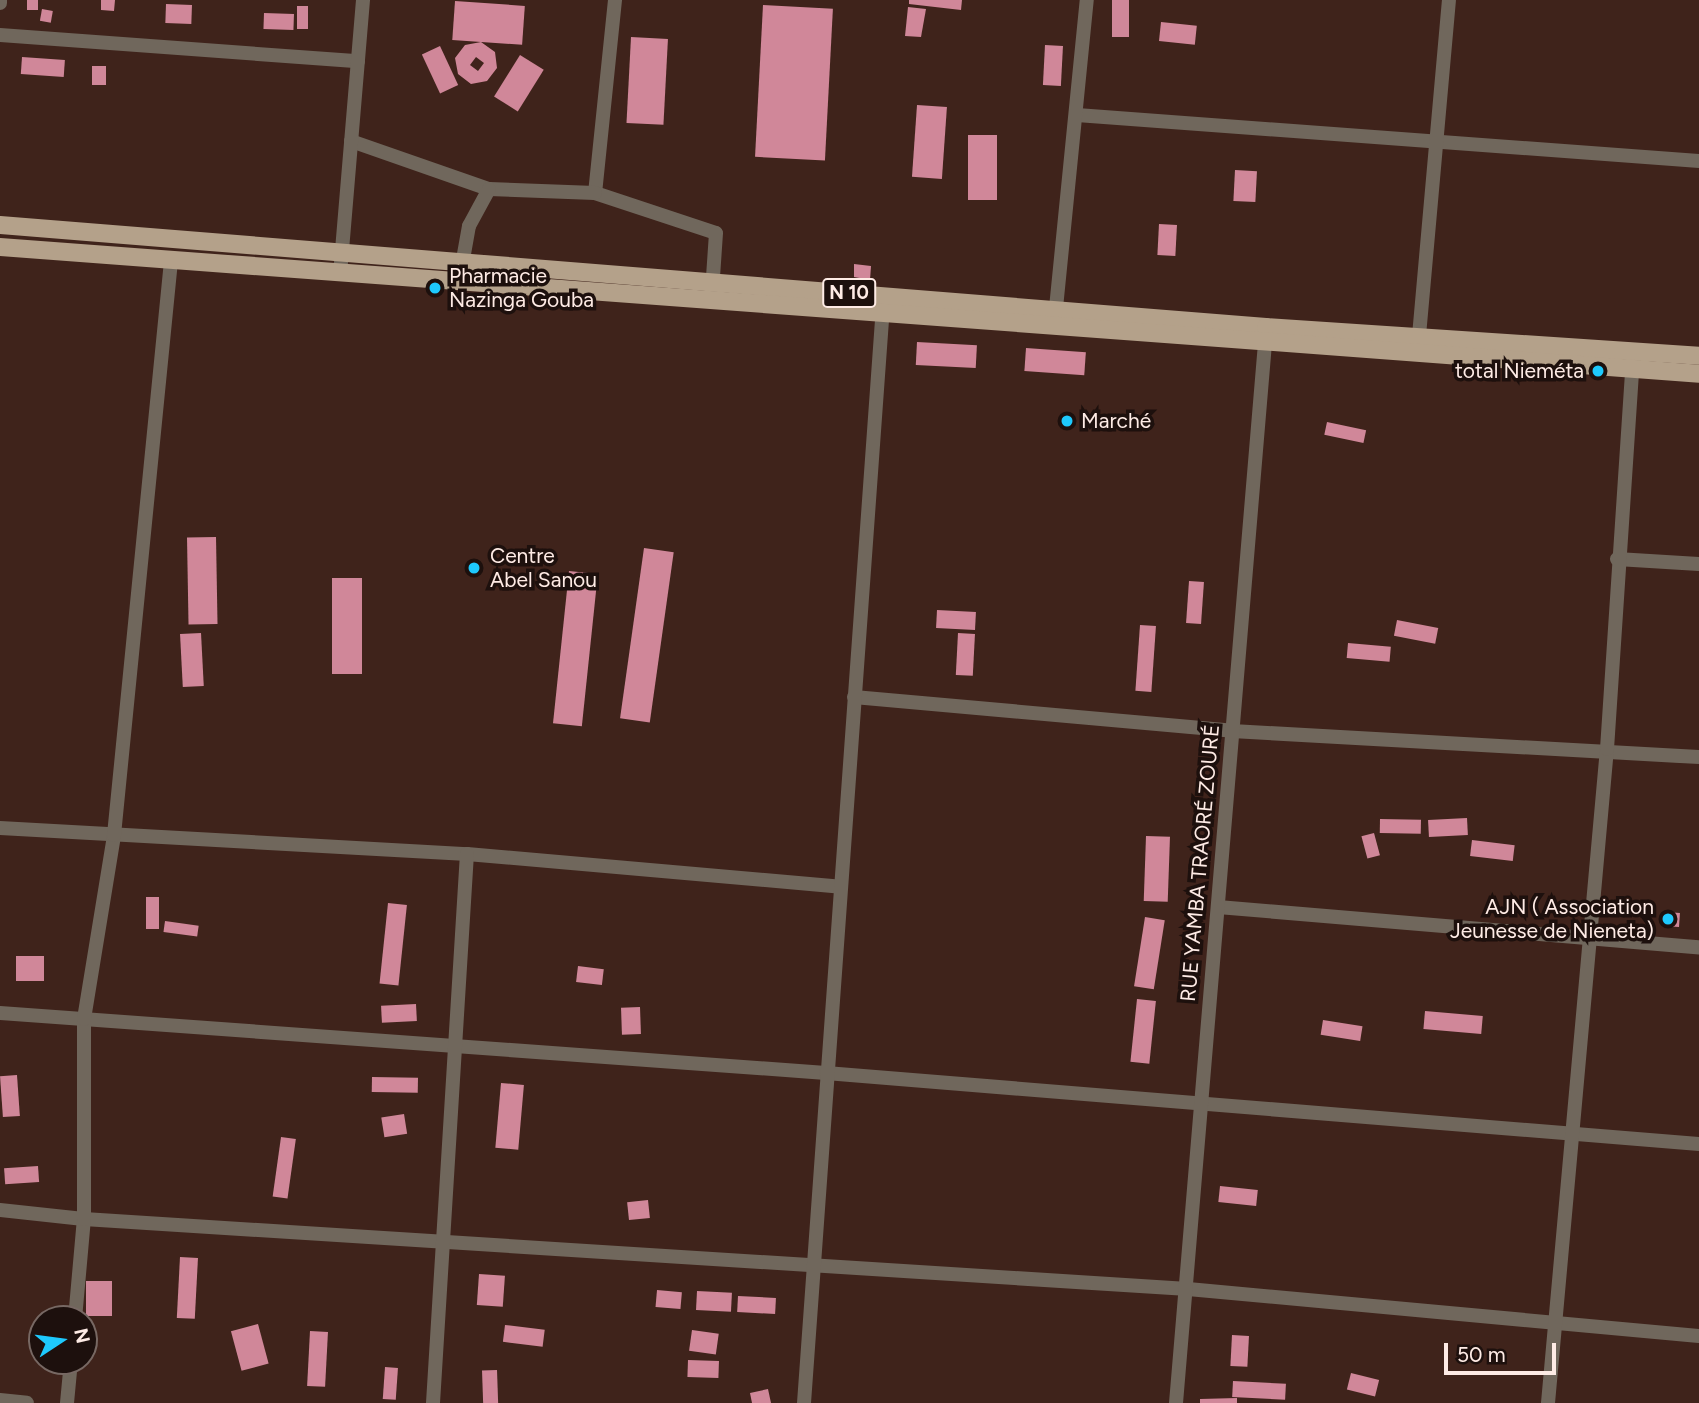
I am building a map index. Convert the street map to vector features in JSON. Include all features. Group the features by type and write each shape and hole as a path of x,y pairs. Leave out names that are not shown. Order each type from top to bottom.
{"main road":[{"name":"N 10","path":"0,225 714,281 883,304 1266,334 1418,344 1634,350 1699,356"},
{"name":"N 10","path":"0,247 711,300 1056,308 1266,334"},
{"name":"N 10","path":"1418,344 1699,374"}],"street":[{"path":"340,274 363,0"},
{"path":"595,193 615,0"},
{"path":"1056,308 1087,0"},
{"path":"1418,344 1449,0"},
{"path":"0,34 358,61"},
{"path":"1077,115 1699,161"},
{"path":"351,141 489,189 595,193 716,233 711,300"},
{"path":"458,282 469,226 489,189"},
{"path":"76,1305 84,1219 83,1019 114,835 171,261"},
{"path":"804,1403 883,304"},
{"name":"RUE YAMBA TRAORÉ ZOURÉ","path":"1176,1403 1188,1289 1199,1102 1266,334"},
{"path":"1548,1403 1575,1136 1607,749 1617,559 1634,350"},
{"path":"1617,559 1699,564"},
{"path":"854,697 1232,731 1607,749 1699,757"},
{"path":"0,828 467,854 841,887"},
{"path":"432,1403 446,1242 467,854"},
{"path":"1218,907 1699,947"},
{"path":"0,1013 457,1050 826,1073 1699,1144"},
{"path":"0,1210 84,1219 1188,1289 1554,1326 1699,1336"},
{"path":"67,1403 70,1375"},
{"path":"0,1401 27,1403"}],"building":[{"path":"27,0 38,0 38,10 27,10"},
{"path":"101,0 115,0 114,11 101,10"},
{"path":"909,0 962,0 961,10 909,4"},
{"path":"1112,0 1129,0 1129,37 1112,37"},
{"path":"455,1 525,6 522,45 452,40"},
{"path":"166,4 192,5 191,24 165,23"},
{"path":"763,5 833,9 825,160 755,157"},
{"path":"297,6 308,6 308,29 297,29"},
{"path":"908,7 926,9 921,37 905,36"},
{"path":"42,9 53,11 51,23 40,21"},
{"path":"264,13 294,14 293,30 263,29"},
{"path":"1161,22 1197,26 1195,45 1159,41"},
{"path":"631,37 668,39 663,125 626,123"},
{"path":"481,42 495,52 497,68 487,81 471,84 458,74 455,58 465,45","holes":["476,57 484,63 478,71 470,65"]},
{"path":"1045,45 1063,46 1061,86 1043,85"},
{"path":"440,46 458,85 440,93 422,54"},
{"path":"520,55 544,70 518,111 494,97"},
{"path":"22,57 65,60 64,77 21,74"},
{"path":"92,66 106,66 106,85 92,85"},
{"path":"917,105 947,107 942,179 912,177"},
{"path":"968,135 997,135 997,200 968,200"},
{"path":"1235,170 1257,171 1255,202 1233,201"},
{"path":"1159,224 1177,225 1175,256 1157,255"},
{"path":"854,264 871,266 870,280 854,277"},
{"path":"917,342 977,345 976,368 916,365"},
{"path":"1026,348 1086,352 1084,375 1024,371"},
{"path":"1327,422 1366,430 1363,443 1324,435"},
{"path":"216,537 218,624 189,624 187,538"},
{"path":"644,548 674,552 650,723 620,718"},
{"path":"569,571 598,574 582,726 553,723"},
{"path":"332,578 362,578 362,674 332,674"},
{"path":"1189,581 1204,582 1201,624 1186,623"},
{"path":"937,610 976,612 975,630 936,628"},
{"path":"1397,620 1438,628 1435,644 1394,636"},
{"path":"1140,625 1156,626 1151,692 1135,691"},
{"path":"201,633 204,686 183,687 180,634"},
{"path":"958,633 975,634 973,676 956,675"},
{"path":"1348,643 1391,647 1390,662 1347,658"},
{"path":"1467,818 1468,835 1429,837 1428,820"},
{"path":"1380,819 1421,820 1421,834 1380,833"},
{"path":"1374,833 1380,855 1367,859 1361,836"},
{"path":"1146,836 1170,837 1168,902 1144,901"},
{"path":"1472,840 1515,845 1513,861 1470,856"},
{"path":"146,897 159,897 159,929 146,929"},
{"path":"388,903 407,905 398,986 380,984"},
{"path":"1666,912 1680,913 1679,927 1665,926"},
{"path":"1145,917 1165,920 1154,989 1134,986"},
{"path":"165,921 199,926 197,937 163,932"},
{"path":"16,956 44,956 44,981 16,981"},
{"path":"578,966 604,969 602,985 576,982"},
{"path":"1137,999 1156,1001 1149,1064 1130,1062"},
{"path":"416,1004 417,1021 382,1023 381,1006"},
{"path":"640,1007 641,1034 622,1035 621,1008"},
{"path":"1425,1011 1483,1016 1481,1034 1423,1029"},
{"path":"1323,1020 1363,1026 1360,1041 1321,1035"},
{"path":"17,1075 20,1116 3,1117 0,1076"},
{"path":"372,1077 418,1078 418,1093 372,1092"},
{"path":"501,1083 524,1085 518,1150 495,1148"},
{"path":"404,1114 407,1134 384,1137 381,1118"},
{"path":"281,1137 296,1139 288,1199 273,1196"},
{"path":"38,1166 39,1182 5,1184 4,1168"},
{"path":"1220,1186 1258,1190 1256,1206 1218,1202"},
{"path":"648,1200 650,1218 629,1220 627,1202"},
{"path":"180,1257 198,1258 195,1319 177,1318"},
{"path":"479,1274 505,1276 503,1307 477,1305"},
{"path":"86,1281 112,1281 112,1316 98,1316 98,1305 86,1305"},
{"path":"657,1290 682,1292 680,1309 656,1307"},
{"path":"697,1291 732,1293 731,1312 696,1310"},
{"path":"738,1296 776,1298 775,1314 737,1312"},
{"path":"258,1324 269,1364 242,1371 231,1331"},
{"path":"505,1325 545,1330 543,1347 503,1342"},
{"path":"692,1330 719,1334 716,1355 689,1351"},
{"path":"310,1331 328,1332 325,1387 307,1386"},
{"path":"1232,1335 1249,1336 1247,1367 1230,1366"},
{"path":"688,1360 719,1361 718,1378 687,1377"},
{"path":"385,1367 398,1368 396,1400 383,1399"},
{"path":"497,1370 498,1403 483,1403 482,1371"},
{"path":"1351,1373 1379,1380 1375,1397 1347,1389"},
{"path":"1233,1381 1286,1384 1285,1400 1232,1397"},
{"path":"768,1389 771,1403 752,1403 750,1393"},
{"path":"1237,1398 1237,1403 1200,1403 1200,1399"}],"place":[{"name":"Pharmacie Nazinga Gouba","path":"435,288"},
{"name":"total Nieméta","path":"1598,371"},
{"name":"Marché","path":"1067,421"},
{"name":"Centre Abel Sanou","path":"474,568"},
{"name":"AJN ( Association Jeunesse de Nieneta)","path":"1668,919"}]}
